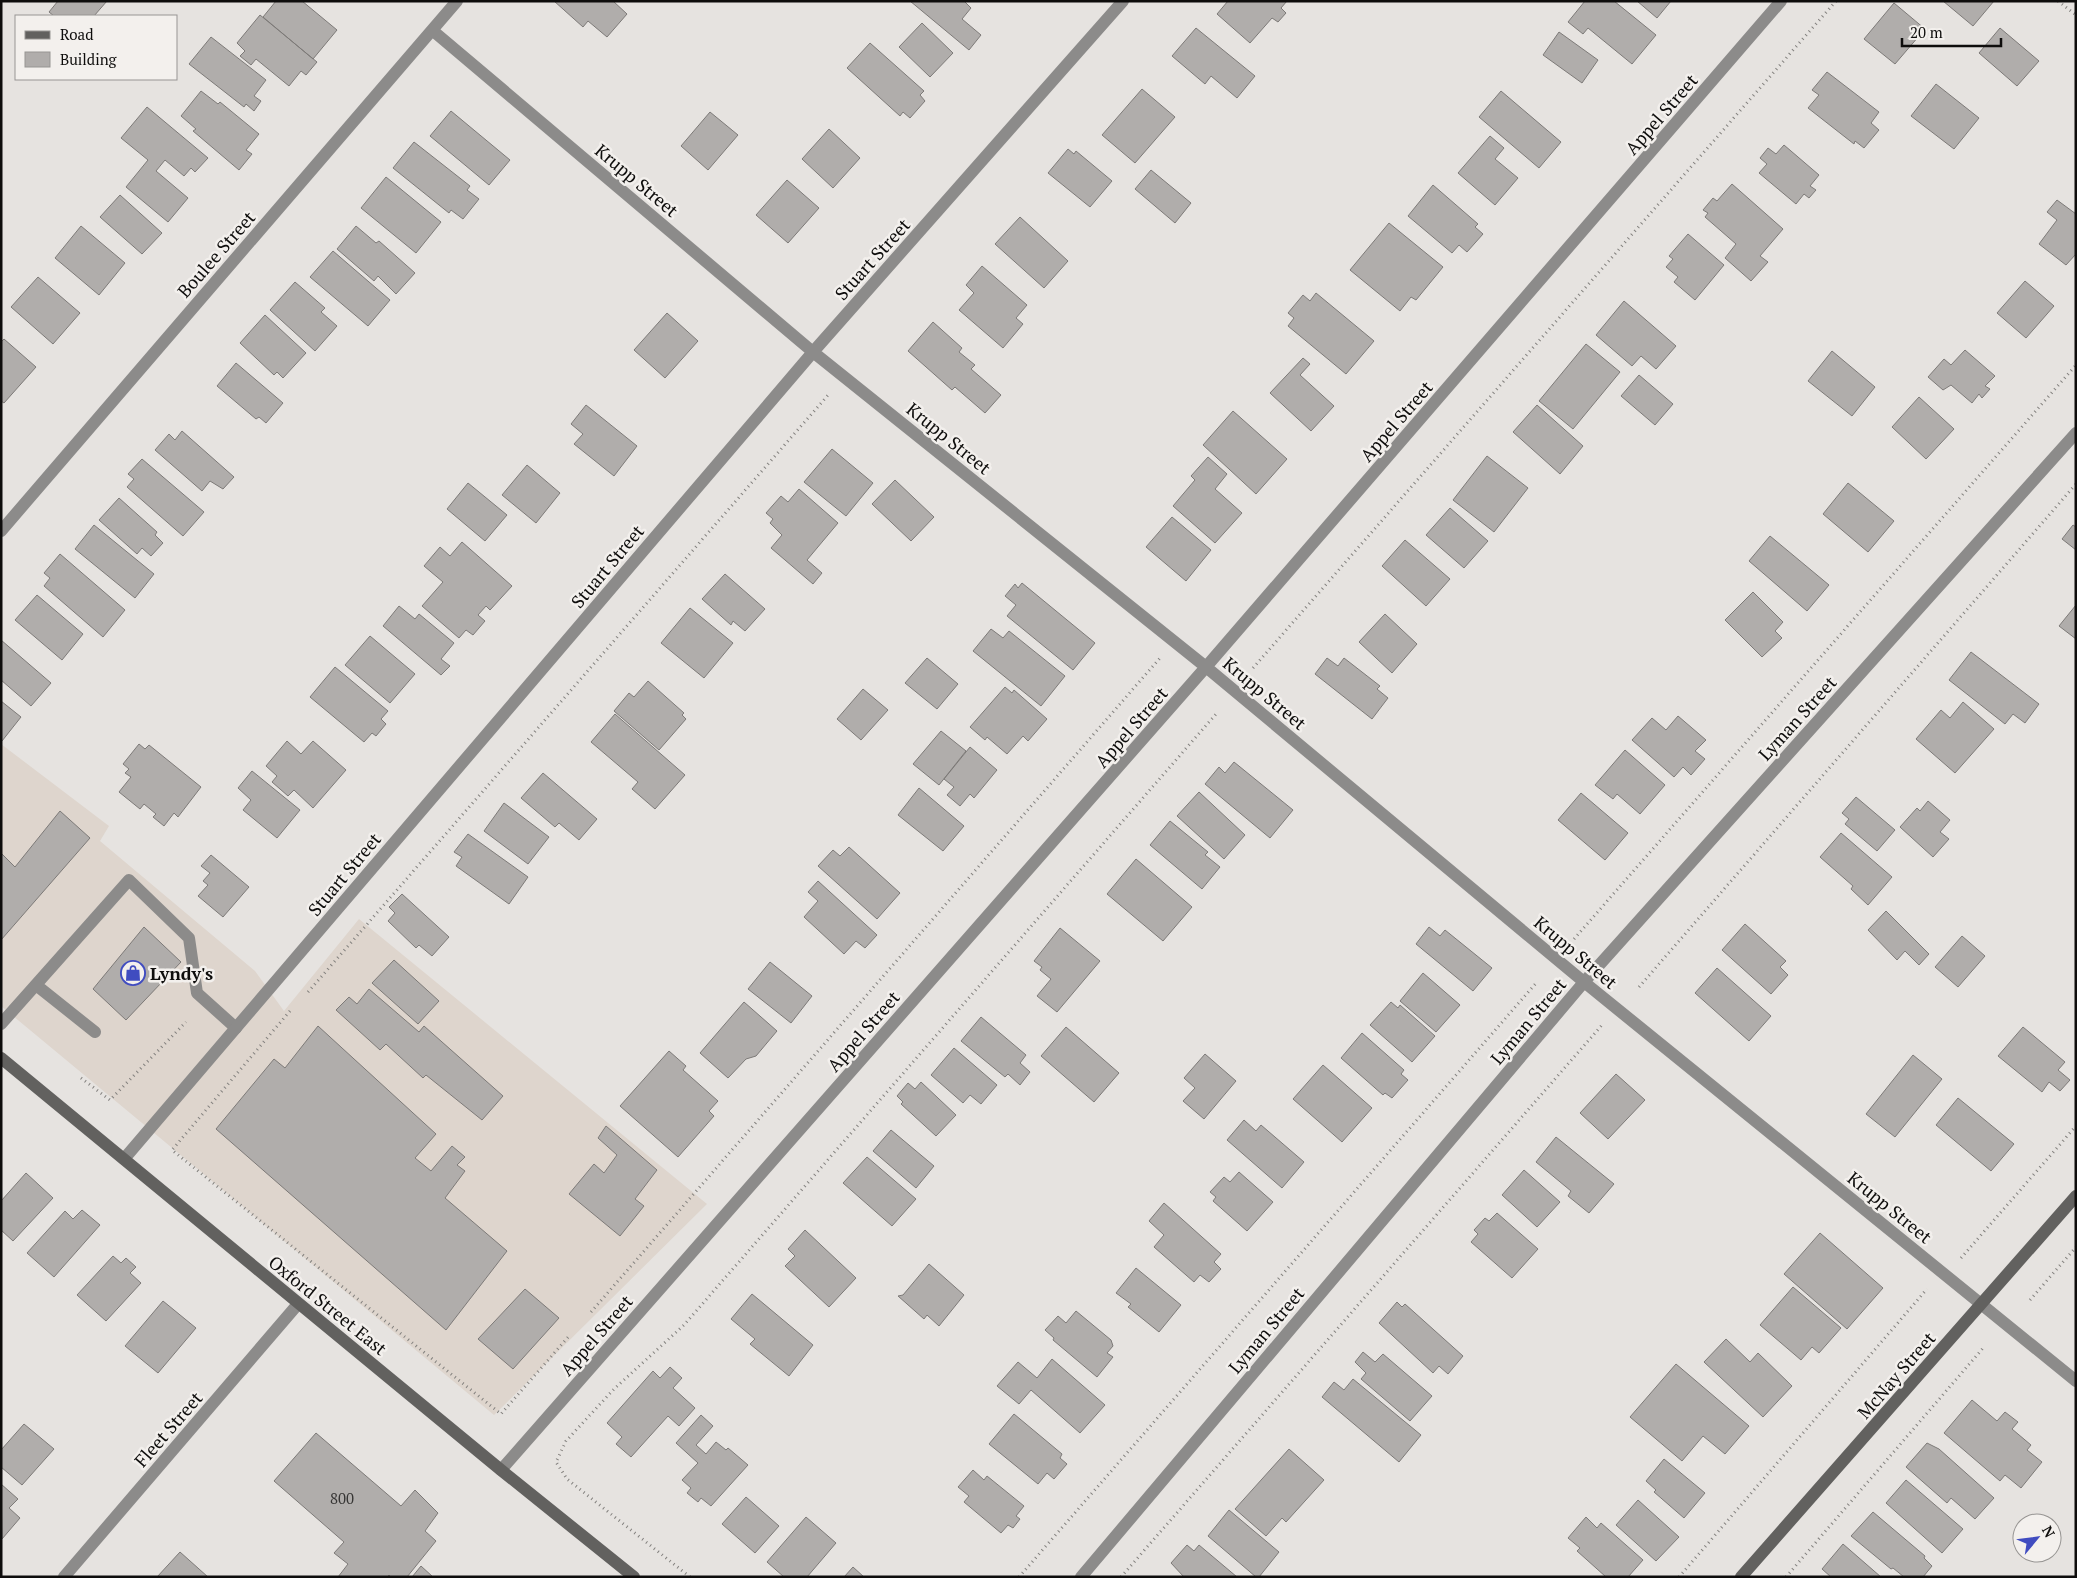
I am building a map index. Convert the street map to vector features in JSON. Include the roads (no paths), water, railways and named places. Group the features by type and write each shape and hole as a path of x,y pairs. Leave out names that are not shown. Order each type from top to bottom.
{"main road":[{"name":"Oxford Street East","path":"1,1058 298,1304 634,1577"},
{"name":"McNay Street","path":"1741,1577 2076,1196"}],"street":[{"name":"Boulee Street","path":"1,531 457,1"},
{"name":"Stuart Street","path":"124,1159 813,352 1123,1"},
{"name":"Appel Street","path":"501,1470 1206,667 1781,1"},
{"name":"Krupp Street","path":"432,30 813,352 1206,667 1584,982 2076,1381"},
{"name":"Lyman Street","path":"1081,1577 1584,982 2076,433"},
{"path":"1,1024 129,880 189,938 197,993 236,1028"},
{"path":"36,986 95,1032"},
{"name":"Fleet Street","path":"64,1577 298,1304"}],"place":[{"name":"Lyndy's","path":"133,973"}]}
